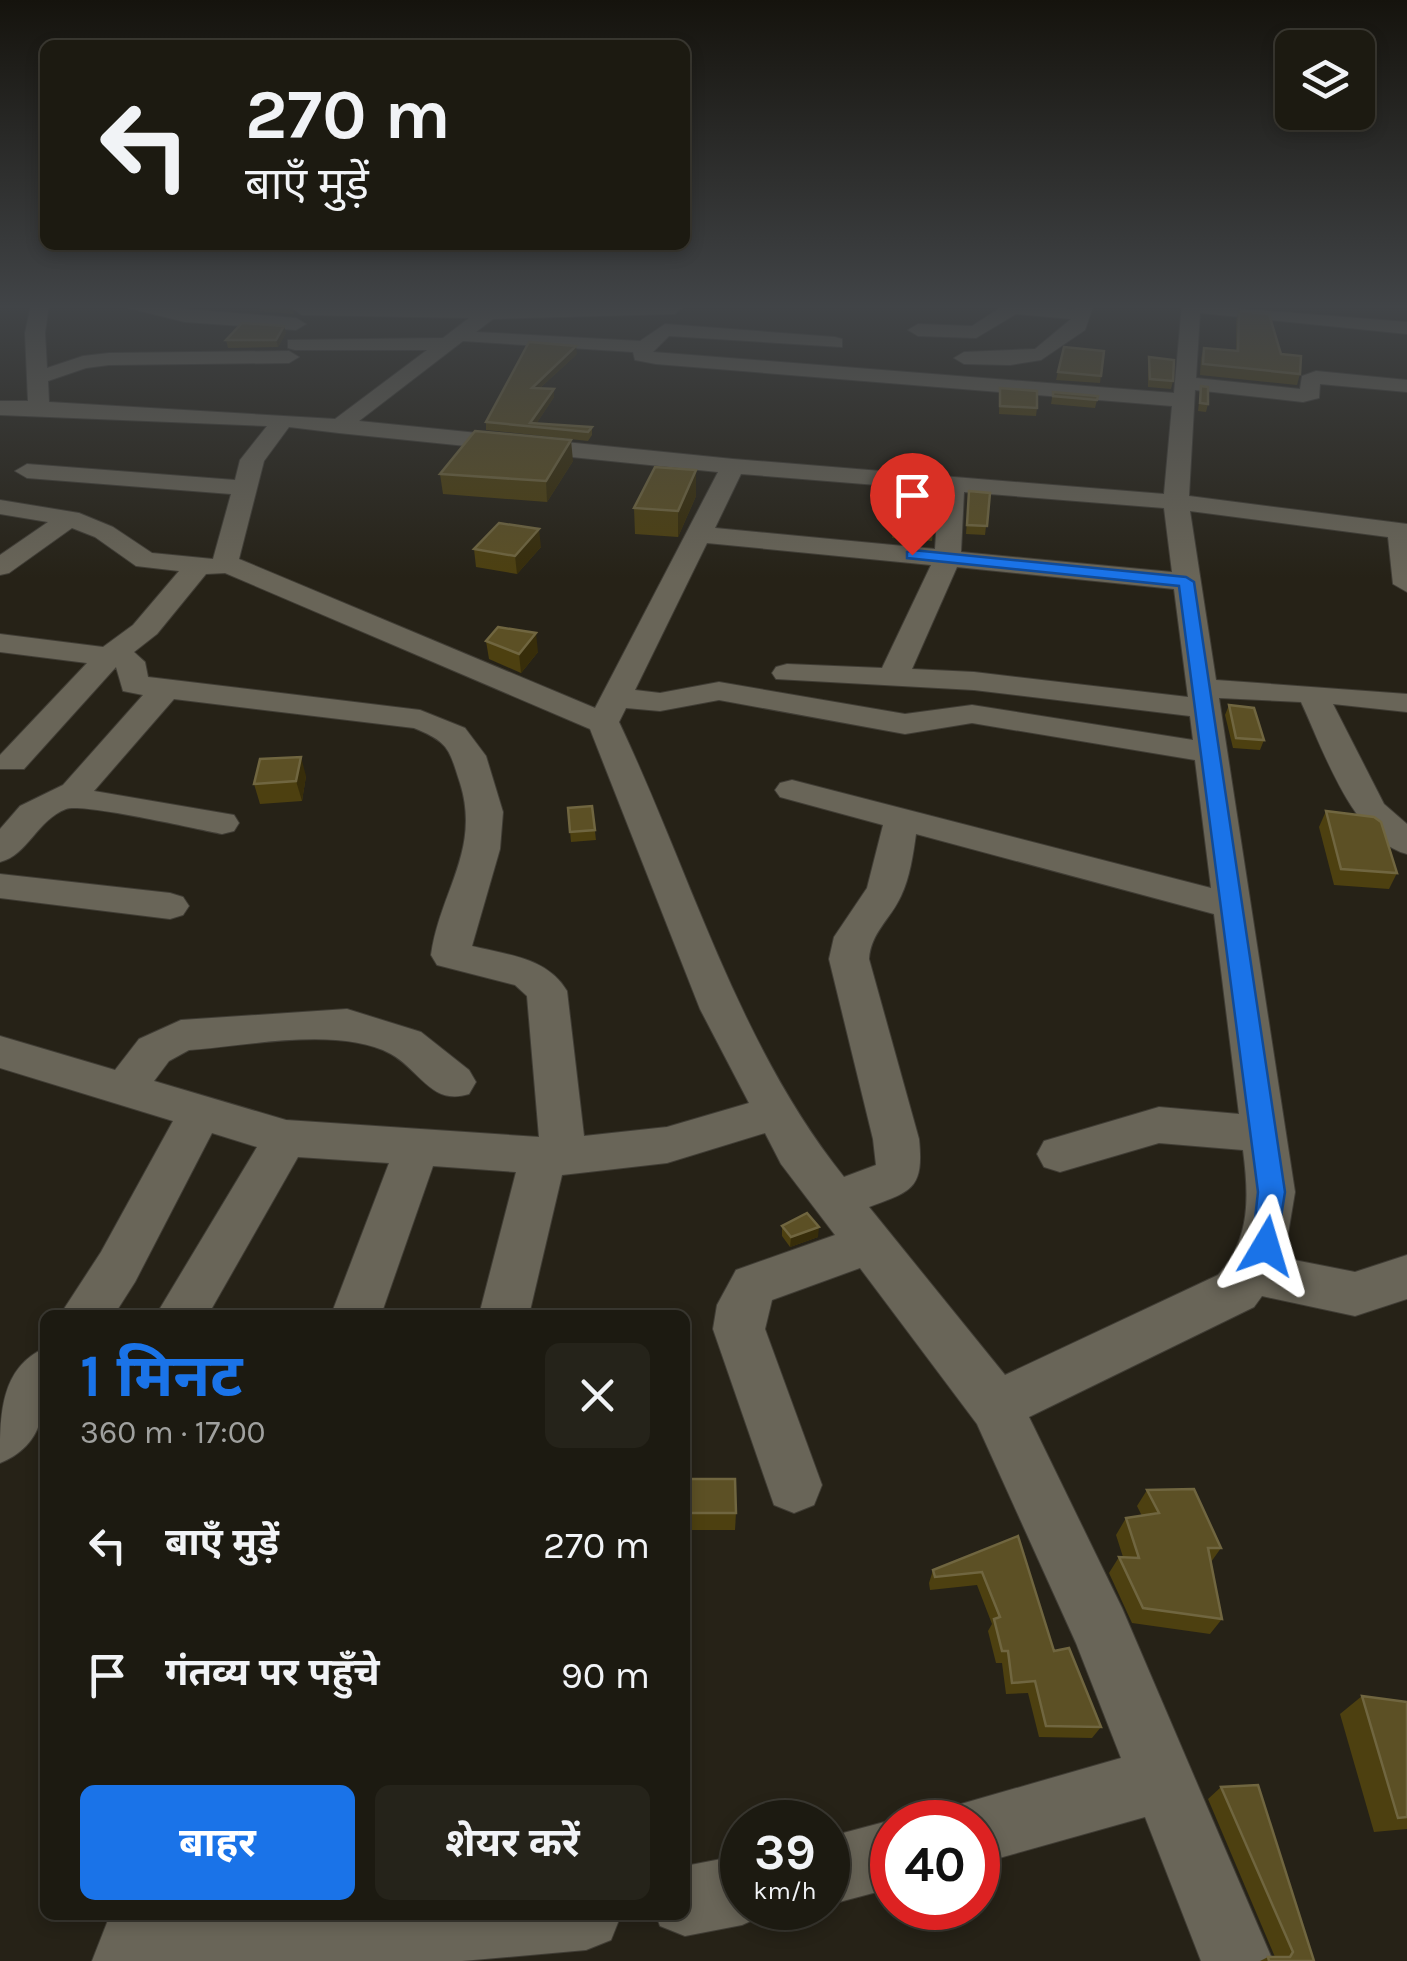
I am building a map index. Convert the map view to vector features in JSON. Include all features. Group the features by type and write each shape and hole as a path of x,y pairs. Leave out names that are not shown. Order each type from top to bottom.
{"street":[{"path":"38,396 38,408"},
{"path":"339,426 378,396"},
{"path":"996,1406 1236,1291 1253,1273 1266,1246 1272,1192 1176,502 1183,396"},
{"path":"1333,396 1405,397"},
{"path":"0,408 270,414 339,426 733,466 1176,502 1404,531 1407,584"},
{"path":"80,782 6,762 112,655 224,558 252,460 270,414"},
{"path":"733,466 610,710 720,1009 797,1151 996,1406 1102,1628 1237,1961"},
{"path":"28,470 245,488"},
{"path":"894,675 948,558 952,482"},
{"path":"0,507 70,518 104,532 146,560 215,567 536,698 610,710 719,691 904,724 918,724 949,714 1205,716 1312,693 1407,704"},
{"path":"2,563 70,518"},
{"path":"699,534 1186,582"},
{"path":"0,675 15,644 112,655 130,662 134,685 402,717 457,734 468,748 486,810 481,860 452,940 451,955 461,961 528,974 547,991 553,1157 506,1310"},
{"path":"787,672 894,675 1205,716"},
{"path":"0,851 32,814 80,782 165,690"},
{"path":"1312,693 1370,810 1407,843"},
{"path":"80,782 78,801 222,823"},
{"path":"792,790 1232,906"},
{"path":"835,1200 892,1178 899,1168 896,1139 849,959 849,944 853,930 877,908 884,893 902,818"},
{"path":"0,886 170,906"},
{"path":"124,1089 154,1050 181,1035 347,1024 406,1043 454,1082"},
{"path":"0,1052 286,1138 553,1157 666,1145 776,1112"},
{"path":"88,1310 118,1267 201,1112"},
{"path":"1060,1154 1159,1126 1264,1134"},
{"path":"184,1310 286,1138"},
{"path":"358,1310 416,1148"},
{"path":"794,1485 740,1328 742,1305 754,1285 869,1244"},
{"path":"1253,1273 1355,1294 1407,1277"},
{"path":"0,1437 40,1379"},
{"path":"1000,1824 1165,1779"},
{"path":"690,1900 720,1894"},
{"path":"144,1920 129,1961 234,1946 491,1942 568,1920"}],"building":[{"path":"500,396 549,396 530,423 592,427 588,432 486,422"},
{"path":"1000,396 1037,396 1037,408 1000,406"},
{"path":"1053,396 1093,396 1098,396 1097,400"},
{"path":"475,431 571,440 546,481 440,474"},
{"path":"655,467 696,470 678,511 634,508"},
{"path":"910,484 936,487 933,532 893,529 898,503 904,504"},
{"path":"969,491 990,493 987,526 967,525"},
{"path":"499,523 539,529 515,556 474,549"},
{"path":"498,627 536,633 519,654 486,641"},
{"path":"1229,705 1254,708 1264,740 1236,738"},
{"path":"301,757 296,781 254,784 260,759"},
{"path":"592,806 595,830 570,832 568,808"},
{"path":"1326,811 1374,817 1381,822 1397,873 1341,869"},
{"path":"807,1213 819,1227 791,1237 782,1226"},
{"path":"690,1479 735,1479 736,1513 690,1513"},
{"path":"1194,1489 1221,1548 1208,1548 1222,1619 1143,1608 1119,1557 1139,1558 1126,1518 1159,1513 1147,1490"},
{"path":"1018,1536 1054,1651 1069,1648 1101,1727 1046,1726 1035,1681 1012,1683 1008,1651 1002,1651 994,1619 1000,1617 982,1572 935,1577 933,1570"},
{"path":"1362,1696 1407,1702 1407,1817 1398,1818"},
{"path":"1258,1785 1314,1961 1269,1961 1268,1957 1290,1957 1293,1952 1221,1787"}],"route":[{"path":"912,555 1186,582 1272,1192 1266,1246"}]}
